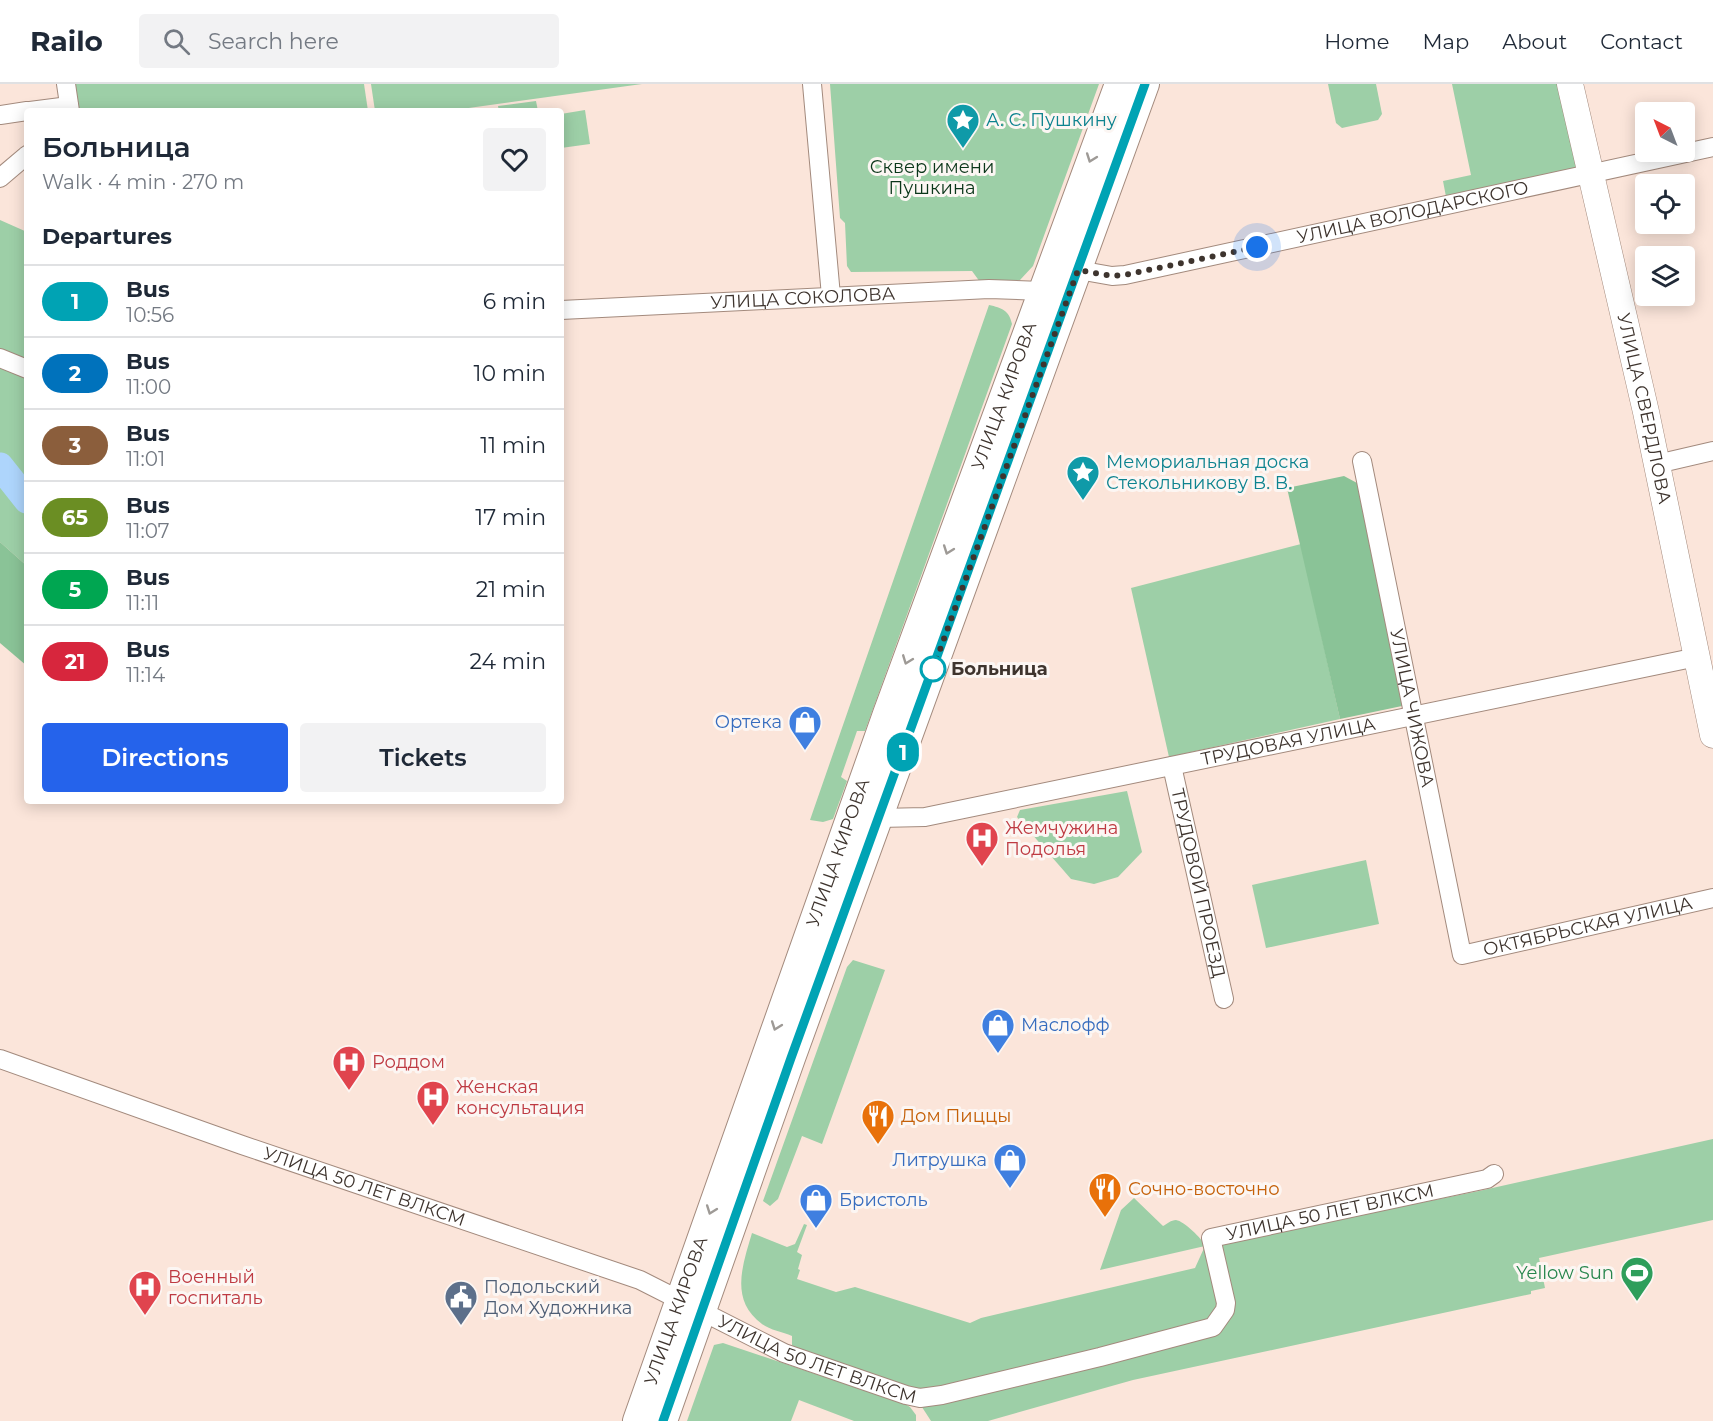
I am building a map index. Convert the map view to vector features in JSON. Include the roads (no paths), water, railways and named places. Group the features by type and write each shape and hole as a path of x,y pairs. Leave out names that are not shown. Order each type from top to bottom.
{"main road":[{"name":"УЛИЦА КИРОВА","path":"1063,285 1119,84"},
{"name":"УЛИЦА КИРОВА","path":"637,1421 690,1305 940,611 1063,285 1145,84"},
{"name":"УЛИЦА КИРОВА","path":"852,852 879,818 940,611"},
{"name":"УЛИЦА КИРОВА","path":"663,1421 690,1305"}],"street":[{"path":"66,84 70,108"},
{"path":"812,84 831,296"},
{"name":"УЛИЦА СВЕРДЛОВА","path":"1570,84 1657,464 1713,735"},
{"path":"0,115 24,112"},
{"name":"УЛИЦА ВОЛОДАРСКОГО","path":"1063,285 1125,275 1713,147"},
{"path":"0,178 24,158"},
{"name":"УЛИЦА СОКОЛОВА","path":"564,310 1063,285"},
{"path":"0,358 24,368"},
{"path":"1657,464 1713,451"},
{"name":"УЛИЦА ЧИЖОВА","path":"1362,461 1462,955"},
{"name":"ТРУДОВАЯ УЛИЦА","path":"879,818 925,817 1697,657"},
{"name":"ТРУДОВОЙ ПРОЕЗД","path":"1172,766 1224,999"},
{"name":"ОКТЯБРЬСКАЯ УЛИЦА","path":"1462,955 1713,898"},
{"name":"УЛИЦА 50 ЛЕТ ВЛКСМ","path":"0,1059 242,1145 640,1280 784,1353 920,1398 942,1395 1213,1327 1225,1310 1226,1303 1211,1238 1486,1179 1494,1174"}],"waterway":[{"path":"0,466 24,496"}],"place":[{"name":"А. С. Пушкину","path":"963,149"},
{"name":"Мемориальная доска Стекольникову В. В.","path":"1083,501"},
{"name":"Больница","path":"933,669"},
{"name":"Ортека","path":"805,751"},
{"name":"Жемчужина Подолья","path":"982,867"},
{"name":"Маслофф","path":"998,1054"},
{"name":"Роддом","path":"349,1091"},
{"name":"Женская консультация","path":"433,1126"},
{"name":"Дом Пиццы","path":"878,1145"},
{"name":"Литрушка","path":"1010,1189"},
{"name":"Сочно-восточно","path":"1105,1218"},
{"name":"Бристоль","path":"816,1229"},
{"name":"Yellow Sun","path":"1637,1302"},
{"name":"Военный госпиталь","path":"145,1316"},
{"name":"Подольский Дом Художника","path":"461,1326"}],"park label":[{"name":"Сквер имени Пушкина","path":"932,178"}]}
